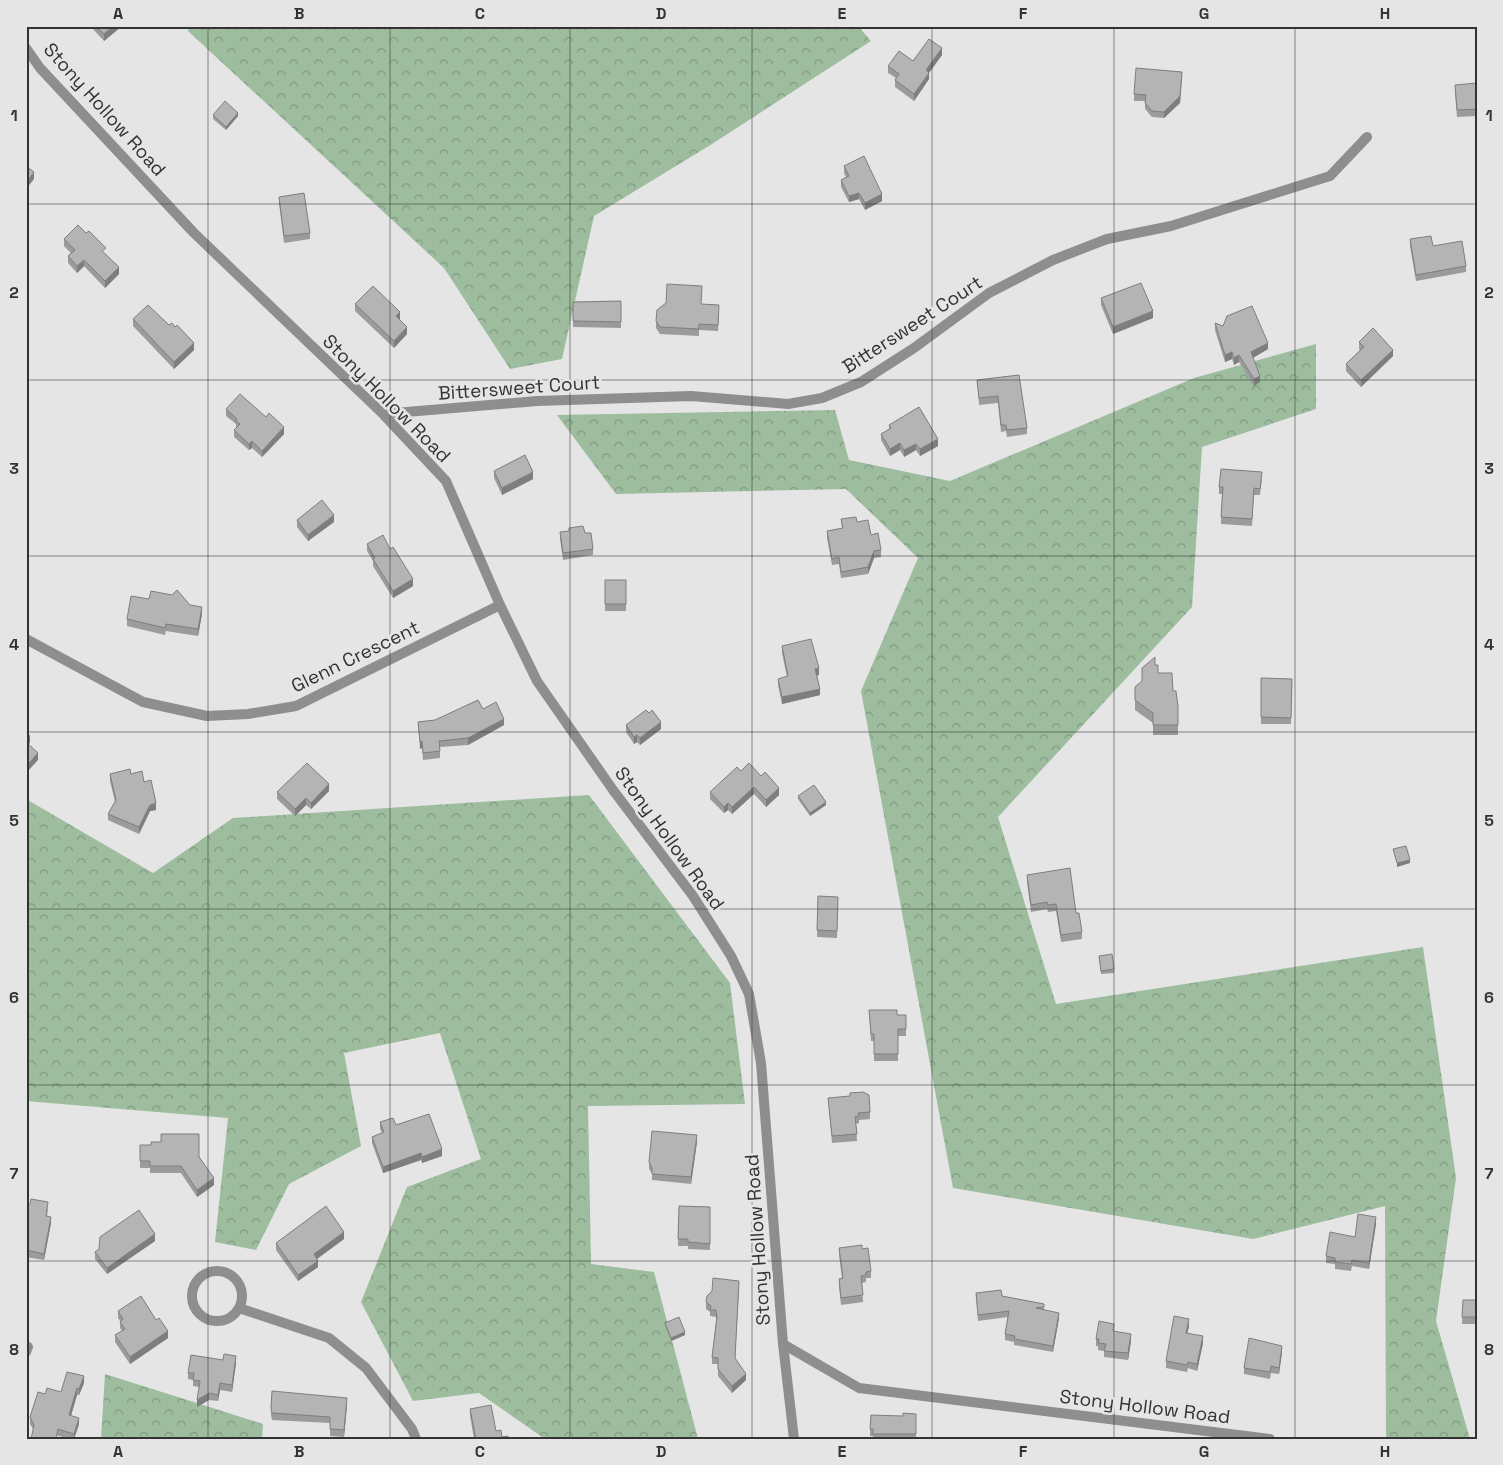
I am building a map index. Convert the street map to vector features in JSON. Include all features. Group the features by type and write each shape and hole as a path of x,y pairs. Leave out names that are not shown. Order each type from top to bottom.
{"street":[{"name":"Stony Hollow Road","path":"26,48 40,68 194,233 383,414 446,481 500,606 537,681 613,790 693,896 731,956 749,994 761,1063 782,1344 859,1388 1270,1439"},
{"name":"Bittersweet Court","path":"383,414 547,401 691,396 788,404 822,398 862,382 914,348 989,293 1053,260 1107,239 1171,226 1330,176 1367,137"},
{"name":"Glenn Crescent","path":"26,639 143,702 207,716 248,714 296,706 500,606"},
{"path":"209,1273 226,1273 233,1277 241,1291 239,1308 234,1314 220,1321 204,1318 194,1306 192,1298 196,1283 209,1273"},
{"path":"239,1308 329,1338 366,1368 412,1429 416,1439"},
{"path":"782,1344 794,1439"}],"green space":[{"path":"189,26 858,26 871,41 712,144 594,216 562,359 510,369 444,268 188,31"},
{"path":"1316,344 1316,409 1202,447 1192,607 998,817 1056,1004 1423,947 1456,1178 1436,1321 1470,1439 1386,1439 1385,1206 1253,1239 953,1188 861,691 918,558 846,489 616,494 557,415 835,410 849,460 950,481 1194,378"},
{"path":"589,795 730,983 745,1104 588,1106 591,1264 654,1272 698,1439 545,1439 479,1393 413,1401 361,1302 407,1187 481,1159 440,1033 344,1053 361,1146 289,1184 256,1250 215,1242 228,1118 26,1101 26,799 153,873 233,818"},
{"path":"105,1374 263,1424 262,1439 101,1439"}],"building":[{"path":"96,26 113,26 104,34"},
{"path":"929,39 942,48 926,70 929,73 914,94 895,80 899,74 888,66 899,51 913,61"},
{"path":"1136,68 1182,72 1180,96 1164,112 1152,111 1145,103 1146,95 1134,94"},
{"path":"1477,83 1477,109 1457,110 1455,85"},
{"path":"225,101 238,113 226,127 213,115"},
{"path":"864,156 882,194 865,203 859,193 849,196 841,180 849,176 844,166"},
{"path":"26,166 34,172 26,183"},
{"path":"304,193 310,233 284,236 279,197"},
{"path":"78,225 86,233 89,231 106,248 102,251 119,267 105,281 84,260 77,266 68,256 75,250 64,239"},
{"path":"1431,236 1433,246 1462,241 1466,266 1416,275 1410,239"},
{"path":"1141,283 1153,311 1113,327 1101,298"},
{"path":"667,284 702,286 701,304 719,305 718,325 699,324 699,329 660,327 656,321 657,310 666,303"},
{"path":"373,286 400,312 396,316 407,327 394,341 355,304"},
{"path":"621,301 621,322 573,321 573,302"},
{"path":"148,305 169,325 172,323 175,327 177,325 194,343 174,362 133,319"},
{"path":"1252,306 1268,343 1251,352 1260,376 1254,379 1239,355 1234,358 1232,352 1225,355 1215,323 1223,326 1227,316"},
{"path":"1373,328 1393,350 1361,380 1346,364 1364,347 1359,342"},
{"path":"1019,375 1027,428 1007,430 1006,425 1001,425 998,396 979,398 977,380"},
{"path":"240,394 266,417 269,413 284,427 262,451 252,441 249,444 234,430 240,424 226,409"},
{"path":"919,407 938,439 920,449 916,444 904,450 900,443 890,449 881,434 891,428 889,425"},
{"path":"525,455 533,472 502,488 494,471"},
{"path":"1221,469 1262,472 1260,489 1254,488 1252,519 1221,517 1223,487 1219,487"},
{"path":"322,500 334,515 308,535 297,520"},
{"path":"856,517 857,522 868,520 871,535 878,533 881,550 874,551 868,567 841,572 839,557 832,559 827,531 843,528 841,519"},
{"path":"583,526 585,533 591,533 593,549 563,553 560,532 569,531 569,528"},
{"path":"383,535 390,549 393,547 413,579 393,591 373,559 375,558 367,544"},
{"path":"605,580 626,580 626,604 605,604"},
{"path":"177,590 190,605 202,607 198,629 166,624 165,628 127,619 131,596 149,599 151,591 172,595"},
{"path":"811,639 819,668 815,669 820,689 782,697 778,679 788,676 782,646"},
{"path":"1155,657 1158,673 1172,673 1173,691 1176,691 1178,706 1178,725 1153,725 1153,713 1135,700 1135,687 1142,681 1142,668"},
{"path":"1261,678 1292,679 1291,718 1261,717"},
{"path":"478,700 483,709 496,702 504,719 468,738 439,741 440,751 423,753 418,722 435,720"},
{"path":"646,710 649,713 652,710 661,722 640,738 637,735 634,737 626,725"},
{"path":"26,742 38,753 27,765 26,764"},
{"path":"307,763 329,784 311,803 306,798 295,809 277,792"},
{"path":"749,763 761,776 765,772 779,788 766,800 754,787 732,807 728,803 724,807 710,792 737,767 741,771"},
{"path":"130,769 131,774 142,771 144,782 151,780 156,803 150,805 139,827 108,814 116,800 110,774"},
{"path":"814,785 826,802 810,813 798,796"},
{"path":"1406,846 1410,860 1397,863 1393,849"},
{"path":"1070,868 1076,913 1079,913 1082,932 1061,935 1056,904 1048,905 1047,902 1031,905 1027,875"},
{"path":"818,896 838,897 837,931 817,930"},
{"path":"1112,954 1114,969 1101,971 1099,956"},
{"path":"869,1010 897,1010 897,1015 906,1015 906,1029 898,1029 898,1054 874,1054 874,1034 871,1034"},
{"path":"863,1092 869,1095 870,1112 858,1113 859,1116 855,1117 857,1134 832,1136 828,1098 850,1096 850,1093"},
{"path":"429,1114 442,1149 422,1157 421,1153 383,1167 372,1137 384,1132 380,1122 393,1118 396,1125"},
{"path":"652,1131 697,1135 691,1177 652,1174 649,1162"},
{"path":"161,1134 199,1134 199,1157 214,1178 197,1190 181,1166 150,1166 150,1161 140,1161 140,1145 151,1145 151,1142 161,1142"},
{"path":"31,1199 48,1202 46,1216 51,1217 44,1254 26,1250 26,1204 30,1204"},
{"path":"326,1206 344,1232 314,1254 318,1261 298,1275 276,1243"},
{"path":"679,1206 710,1207 710,1244 688,1242 688,1239 678,1239"},
{"path":"139,1210 155,1234 107,1268 95,1252 99,1249 100,1237"},
{"path":"1358,1214 1376,1217 1369,1263 1352,1260 1351,1264 1335,1262 1335,1258 1326,1256 1330,1232 1355,1237"},
{"path":"862,1245 862,1249 868,1248 871,1271 861,1276 863,1295 841,1298 839,1279 843,1278 839,1248"},
{"path":"713,1278 739,1281 735,1358 746,1374 732,1386 718,1369 718,1358 712,1357 717,1317 716,1310 710,1310 711,1306 706,1302 707,1296 712,1291"},
{"path":"1001,1290 1002,1296 1044,1304 1044,1307 1036,1308 1059,1313 1053,1346 1014,1339 1015,1336 1005,1334 1009,1311 978,1315 976,1293"},
{"path":"141,1296 156,1320 159,1318 168,1331 130,1357 115,1335 125,1329 120,1322 123,1319 118,1311"},
{"path":"1463,1300 1477,1300 1477,1317 1462,1317"},
{"path":"1174,1316 1189,1319 1186,1333 1203,1336 1197,1364 1188,1362 1187,1365 1166,1361"},
{"path":"679,1317 685,1332 671,1338 665,1323"},
{"path":"1099,1321 1114,1324 1113,1331 1131,1334 1128,1353 1104,1351 1106,1344 1098,1343 1099,1339 1096,1339"},
{"path":"1249,1338 1282,1346 1279,1368 1271,1366 1270,1372 1244,1368"},
{"path":"224,1354 236,1356 232,1385 220,1383 218,1395 209,1393 197,1400 200,1381 193,1380 194,1373 188,1373 191,1355 223,1360"},
{"path":"67,1372 84,1376 79,1389 77,1388 69,1415 79,1418 74,1434 58,1429 56,1439 31,1439 34,1425 30,1417 38,1392 45,1394 47,1388 61,1392"},
{"path":"272,1391 347,1398 344,1430 330,1429 330,1417 272,1413"},
{"path":"491,1405 496,1431 501,1430 502,1437 508,1436 508,1439 476,1439 470,1409"},
{"path":"903,1413 916,1414 916,1434 873,1434 873,1429 870,1429 871,1415 903,1416"}]}
